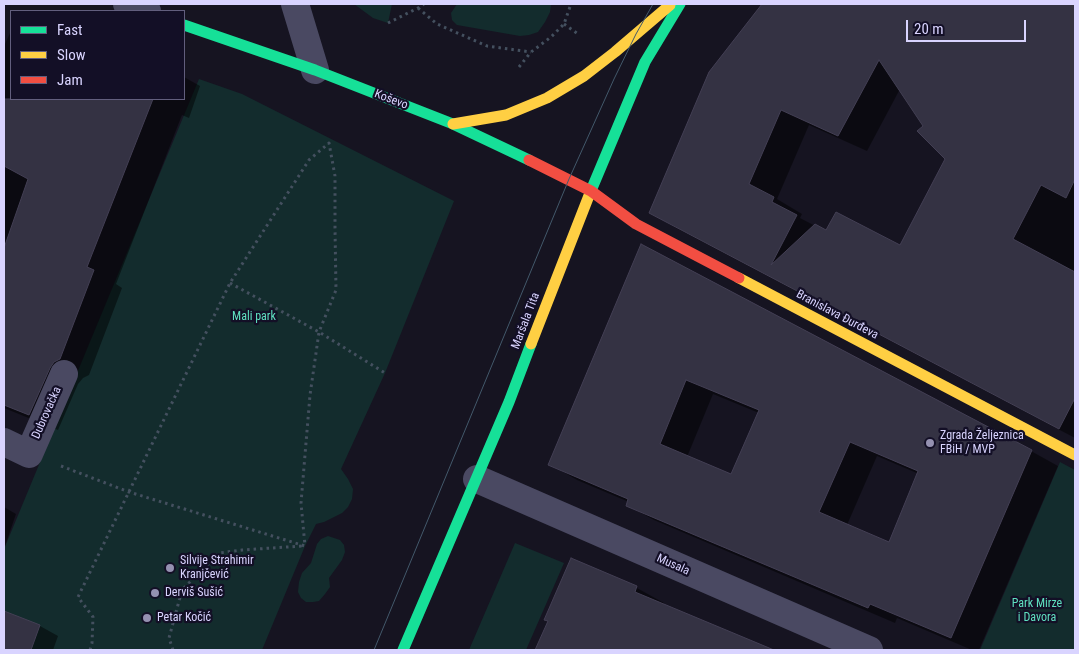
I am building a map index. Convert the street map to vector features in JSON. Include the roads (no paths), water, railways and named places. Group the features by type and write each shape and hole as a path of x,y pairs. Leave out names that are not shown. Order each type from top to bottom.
{"street":[{"path":"127,4 144,10"},
{"path":"295,4 315,70"},
{"path":"453,124 506,115 547,98 584,76 616,52 671,4"},
{"name":"Maršala Tita","path":"403,650 513,393 591,191 645,62 680,4"},
{"name":"Koševo","path":"185,25 315,70 453,124 591,191"},
{"name":"Branislava Đurđeva","path":"591,191 636,224 1075,455"},
{"name":"Dubrovačka","path":"4,442 29,454 64,374"},
{"name":"Musala","path":"477,479 869,650"}],"tram line":[{"path":"374,650 569,179 614,79 653,4"}],"place":[{"name":"Zgrada Željeznica FBiH / MVP","path":"930,443"},
{"name":"Silvije Strahimir Kranjčević","path":"170,568"},
{"name":"Derviš Sušić","path":"155,593"},
{"name":"Petar Kočić","path":"147,618"}],"park label":[{"name":"Mali park","path":"254,317"},
{"name":"Park Mirze i Davora","path":"1037,611"}]}
